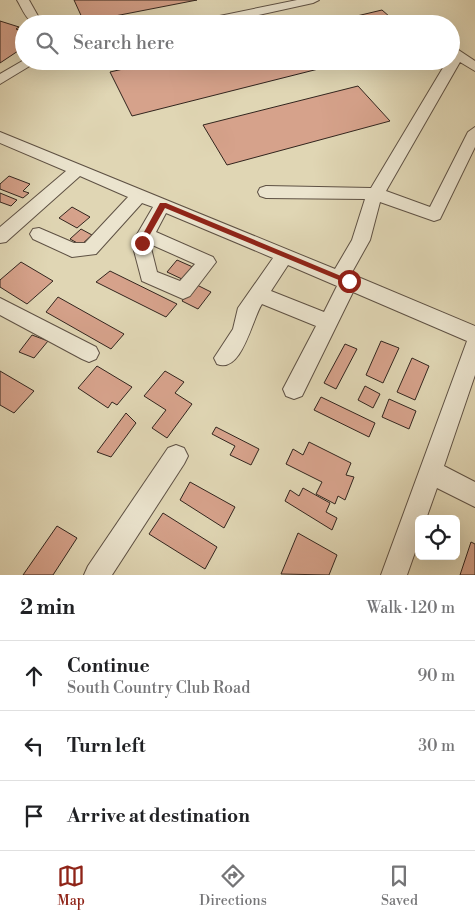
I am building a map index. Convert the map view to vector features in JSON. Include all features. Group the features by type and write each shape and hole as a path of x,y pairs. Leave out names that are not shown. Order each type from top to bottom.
{"street":[{"path":"242,15 313,0"},
{"path":"462,54 475,67"},
{"path":"0,80 17,70"},
{"path":"259,294 332,314 344,279 361,240 371,203 452,70"},
{"path":"266,192 376,194 434,216 475,132"},
{"path":"0,136 475,335"},
{"path":"0,237 78,168"},
{"path":"39,234 72,250 90,249 140,194"},
{"path":"146,235 163,204"},
{"path":"224,358 242,331 245,314 285,255"},
{"path":"0,306 90,353"},
{"path":"394,575 475,345"},
{"path":"97,575 176,456"},
{"path":"430,472 475,495"}],"lane":[{"path":"23,0 31,15"},
{"path":"294,389 332,314"}],"building":[{"path":"74,0 197,0 120,15 81,15"},
{"path":"382,10 388,15 361,15"},
{"path":"0,21 15,26 15,53 0,63"},
{"path":"119,70 314,70 132,116 110,72"},
{"path":"358,86 390,121 227,165 203,125"},
{"path":"9,176 30,184 23,191 29,193 23,198 0,189 0,184"},
{"path":"0,193 17,200 11,206 0,202"},
{"path":"72,207 90,217 77,228 59,218"},
{"path":"81,229 92,235 81,245 70,239"},
{"path":"177,260 195,268 184,280 167,272"},
{"path":"21,262 53,281 27,304 0,287 0,280"},
{"path":"110,271 177,304 166,317 96,282"},
{"path":"195,284 211,292 198,309 182,301"},
{"path":"58,297 124,334 111,349 46,312"},
{"path":"32,335 48,341 34,358 19,352"},
{"path":"381,341 399,348 383,383 366,375"},
{"path":"345,344 357,349 336,389 324,383"},
{"path":"412,358 429,366 415,400 397,392"},
{"path":"97,366 132,387 117,405 112,402 108,408 78,388"},
{"path":"0,371 34,391 14,413 0,405"},
{"path":"165,371 184,382 175,393 192,404 167,438 152,428 166,410 144,396"},
{"path":"365,386 380,394 373,408 358,400"},
{"path":"321,397 375,423 369,437 314,410"},
{"path":"389,399 416,411 409,429 382,417"},
{"path":"126,413 136,423 111,457 97,452"},
{"path":"216,427 259,449 251,465 230,455 235,446 212,434"},
{"path":"309,442 351,463 346,475 354,477 345,500 338,496 335,504 316,494 322,482 286,464 293,449 303,455"},
{"path":"190,482 235,507 224,528 180,500"},
{"path":"303,488 330,503 326,512 337,518 332,530 285,501 290,490 299,496"},
{"path":"163,513 217,547 205,569 149,534"},
{"path":"57,526 77,538 53,575 23,575"},
{"path":"298,533 337,555 329,575 281,574"},
{"path":"471,542 475,544 475,575 460,575"}],"route":[{"path":"142,243 163,204 349,281"}]}
